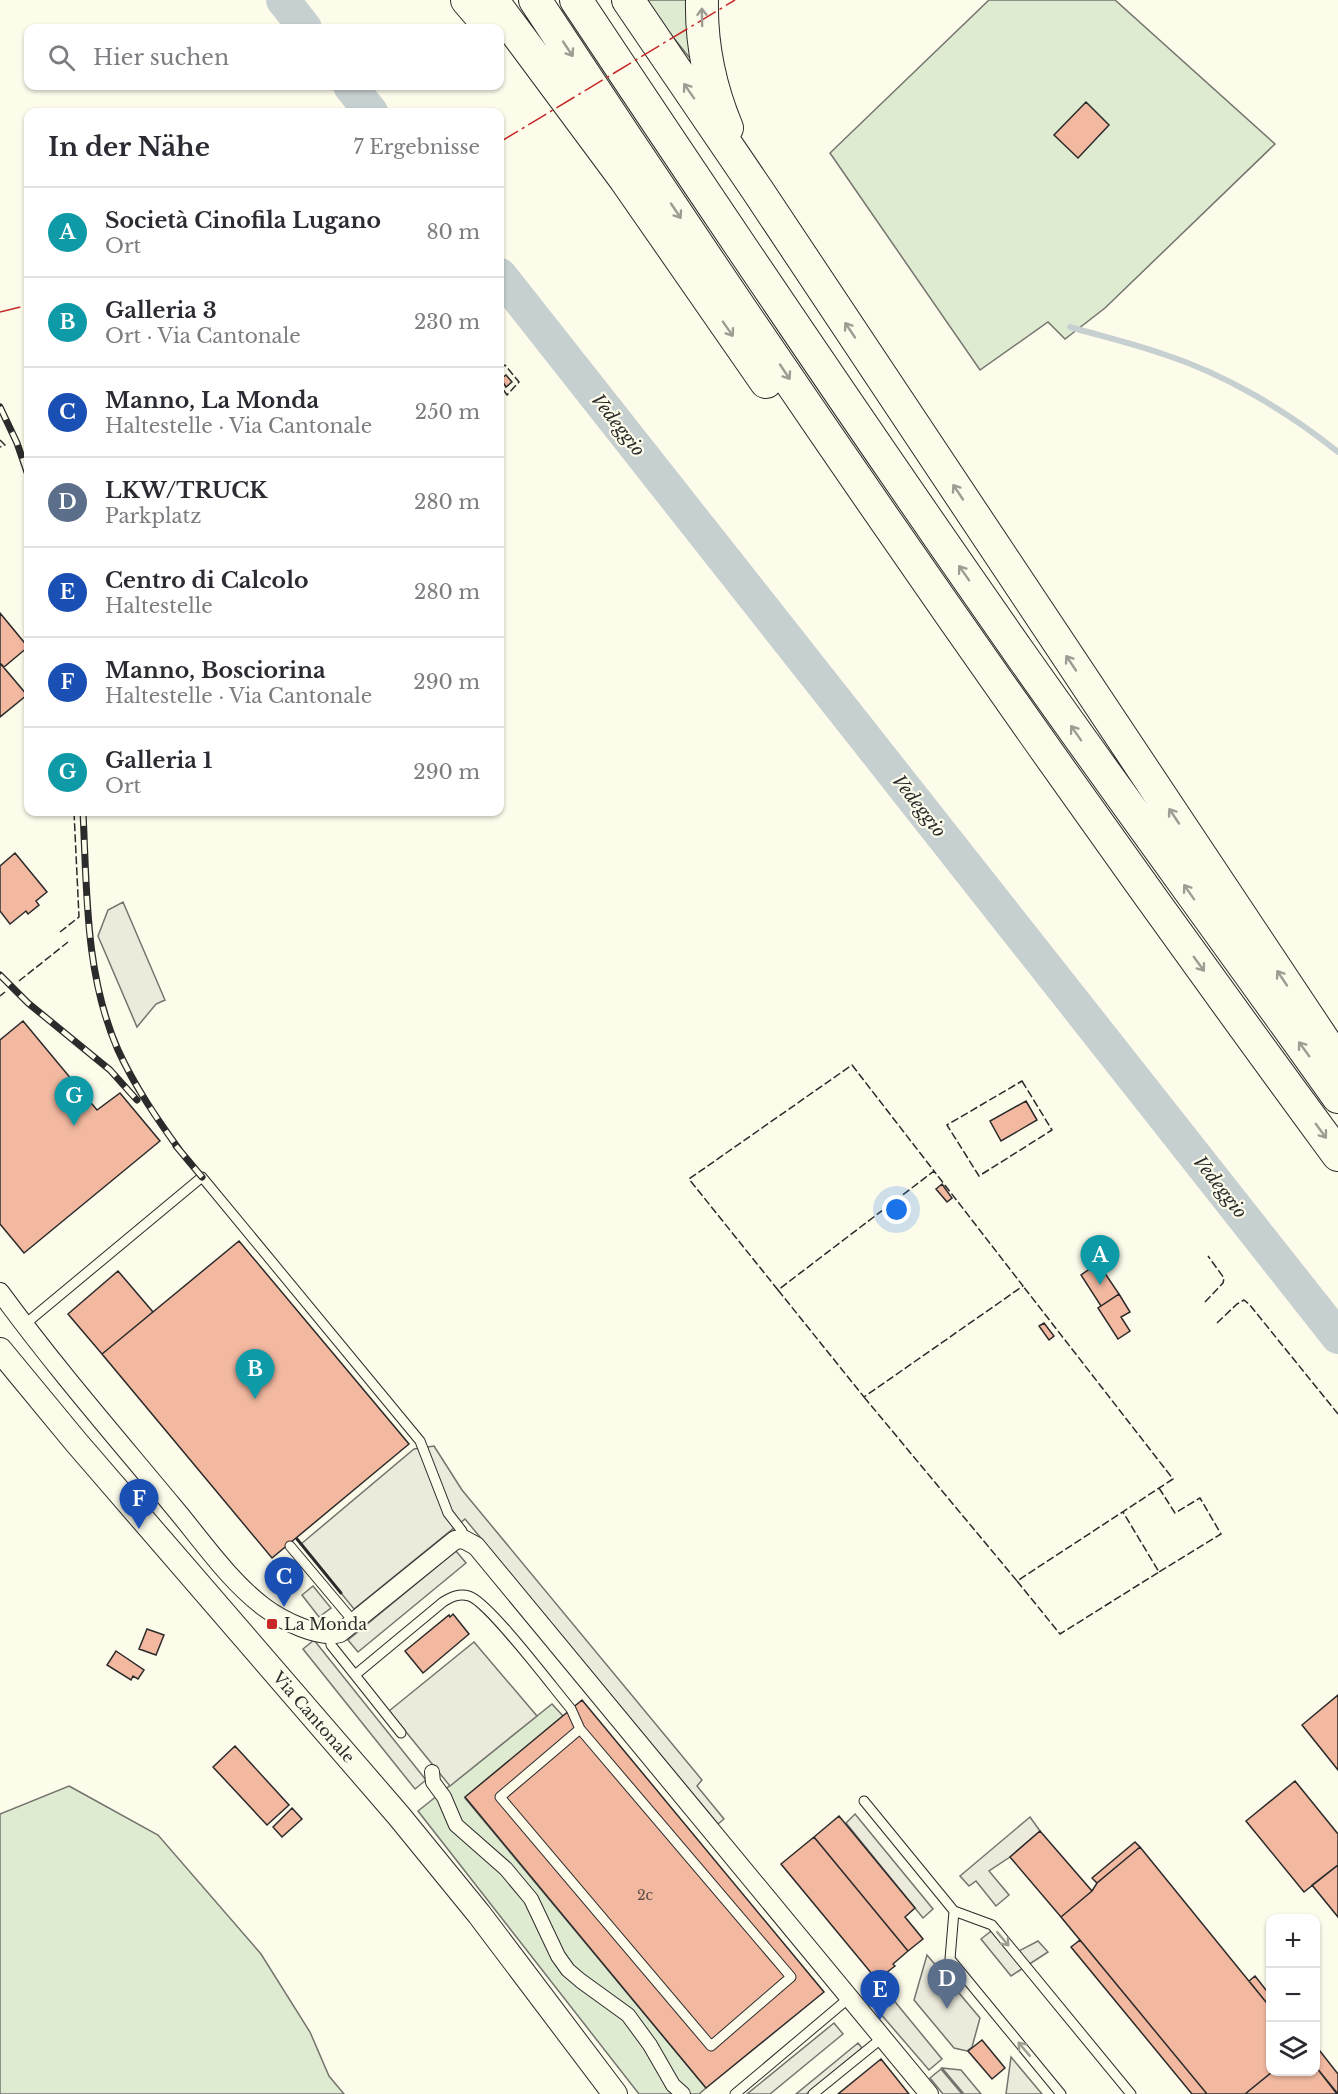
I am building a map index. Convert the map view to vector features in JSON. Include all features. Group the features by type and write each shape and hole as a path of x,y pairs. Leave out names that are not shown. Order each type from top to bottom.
{"highway":[{"path":"466,0 487,24"},
{"path":"492,0 626,179 854,508 1020,738 1079,797"},
{"path":"535,0 781,367 1079,797 1338,1155"},
{"path":"576,0 797,329 1021,654 1338,1097"},
{"path":"628,0 758,191 1338,1062"},
{"path":"702,0 703,45 713,88 726,125 758,191"},
{"path":"504,44 695,281"}],"main road":[{"name":"Via Cantonale","path":"0,1350 76,1442 399,1816 479,1914 615,2094"}],"street":[{"path":"0,1292 108,1429 236,1580 264,1607 277,1615 318,1633 330,1635 340,1633 455,1540 464,1539 476,1546 929,2094"},
{"path":"432,1772 433,1782 444,1797 456,1825 506,1869 531,1899 558,1956 568,1970 627,2015 650,2045 673,2085 683,2094"}],"lane":[{"path":"24,1325 202,1177 420,1441 448,1513 462,1531 464,1539"},
{"path":"290,1546 354,1623"},
{"path":"355,1675 450,1598 461,1595 473,1597 487,1608 571,1709 580,1729 791,1977 711,2046 500,1797 580,1729"},
{"path":"330,1635 331,1645 401,1733"},
{"path":"864,1801 954,1911 992,1925 1131,2094"},
{"path":"954,1911 950,1959 1061,2094"},
{"path":"735,2094 849,1998"},
{"path":"813,2094 882,2038"}],"green space":[{"path":"643,0 691,0 692,55 689,57"},
{"path":"989,0 1115,0 1275,144 1105,308 1065,339 1048,322 980,370 830,153"},
{"path":"552,1704 563,1716 465,1798 706,2088 699,2094 639,2094 418,1811"},
{"path":"69,1786 158,1835 261,1954 310,2032 329,2076 344,2094 0,2094 0,1814"}],"shaded area":[{"path":"123,902 165,1000 156,1004 137,1027 98,936 108,910"},
{"path":"434,1446 462,1490 702,1780 697,1786 724,1819 718,1824 465,1519 354,1609 301,1544 414,1449"},
{"path":"456,1551 466,1563 358,1652 348,1640"},
{"path":"313,1586 331,1608 319,1617 302,1595"},
{"path":"314,1640 426,1780 415,1789 303,1649"},
{"path":"474,1642 537,1716 450,1786 389,1711"},
{"path":"855,1814 933,1909 923,1918 846,1823"},
{"path":"1030,1817 1040,1831 1010,1857 989,1871 1009,1895 996,1906 976,1881 969,1886 960,1876"},
{"path":"995,1928 1015,1953 1038,1941 1048,1952 1011,1976 981,1939"},
{"path":"927,1955 980,2018 972,2047 967,2051 954,2048 914,2000"},
{"path":"887,1992 942,2059 929,2070 873,2005"},
{"path":"834,2023 843,2034 770,2094 747,2094"},
{"path":"858,2043 862,2048 806,2094 796,2094"},
{"path":"1011,2057 1042,2094 1006,2094"},
{"path":"942,2068 961,2070 981,2094 964,2094"},
{"path":"941,2069 962,2094 943,2094 930,2078"}],"building":[{"path":"1086,102 1109,125 1078,158 1054,135"},
{"path":"506,375 512,382 506,387 504,384"},
{"path":"0,613 24,642 24,650 4,667 0,663"},
{"path":"0,663 24,691 24,697 0,717"},
{"path":"15,853 47,892 36,901 39,905 28,914 26,911 10,924 0,911 0,866"},
{"path":"23,1021 97,1110 120,1093 160,1141 24,1253 0,1224 0,1040"},
{"path":"1026,1101 1037,1120 1001,1141 990,1121"},
{"path":"942,1184 952,1198 947,1202 936,1189"},
{"path":"239,1241 409,1444 272,1558 102,1354"},
{"path":"1098,1263 1119,1294 1101,1306 1081,1275"},
{"path":"118,1271 153,1312 102,1354 68,1314"},
{"path":"1119,1294 1130,1312 1121,1317 1130,1331 1118,1339 1098,1308"},
{"path":"1044,1323 1054,1336 1049,1340 1039,1326"},
{"path":"453,1614 469,1634 423,1673 405,1651"},
{"path":"147,1629 164,1635 156,1655 139,1649"},
{"path":"116,1651 144,1670 138,1679 133,1676 131,1680 107,1665"},
{"path":"1338,1695 1338,1770 1302,1725"},
{"path":"582,1700 824,1992 706,2088 465,1797"},
{"path":"235,1746 289,1805 267,1825 213,1767"},
{"path":"1295,1781 1338,1834 1338,1865 1304,1892 1246,1821"},
{"path":"292,1808 302,1819 282,1837 273,1827"},
{"path":"839,1816 915,1908 905,1917 923,1939 908,1951 814,1837"},
{"path":"1040,1831 1092,1891 1061,1917 1010,1857"},
{"path":"814,1837 908,1951 893,1964 895,1966 877,1980 781,1864"},
{"path":"1135,1842 1140,1847 1097,1883 1092,1878"},
{"path":"1140,1847 1266,2002 1267,2076 1245,2094 1207,2094 1061,1917 1092,1891 1097,1883"},
{"path":"1338,1865 1338,1917 1312,1885"},
{"path":"1080,1940 1207,2094 1192,2094 1071,1947"},
{"path":"1255,1976 1266,1990 1266,2002 1249,1981"},
{"path":"982,2040 1005,2068 992,2079 968,2051"},
{"path":"1320,2051 1338,2074 1338,2094 1320,2072"},
{"path":"881,2059 909,2094 838,2094"},
{"path":"1320,2072 1337,2094 1245,2094 1267,2076 1320,2076"}],"waterway":[{"name":"Vedeggio","path":"283,0 302,24"},
{"name":"Vedeggio","path":"353,90 368,108"},
{"name":"Vedeggio","path":"504,280 1338,1337"},
{"path":"1070,327 1151,350 1209,372 1277,408 1338,452"}],"railway":[{"path":"0,407 24,463"},
{"path":"83,816 87,903 93,963 107,1022 132,1077 181,1152"},
{"path":"0,975 28,1003 110,1070 137,1100"},
{"path":"176,1146 202,1177"}],"fence":[{"path":"504,366 519,382 507,395 504,391"},
{"path":"0,440 5,445 0,447"},
{"path":"60,932 79,917 74,816"},
{"path":"19,981 68,942"},
{"path":"0,996 5,992"},
{"path":"852,1065 934,1171 778,1290 689,1179 852,1065"},
{"path":"1022,1081 1052,1130 979,1176 947,1125 1022,1081"},
{"path":"778,1290 864,1397 1023,1286 934,1171"},
{"path":"1205,1302 1223,1283 1224,1278 1208,1256"},
{"path":"864,1397 1017,1581 1173,1479 1023,1286"},
{"path":"1217,1323 1244,1300 1338,1414"},
{"path":"1159,1488 1175,1513 1200,1498 1221,1534 1159,1572"},
{"path":"1017,1581 1060,1634 1159,1572 1123,1512"}],"wall":[{"path":"297,1539 341,1593"}],"power":[{"path":"504,140 735,0"},
{"path":"0,312 24,306"}],"place":[{"name":"Galleria 1","path":"74,1126"},
{"name":"Società Cinofila Lugano","path":"1100,1285"},
{"name":"Galleria 3","path":"255,1399"},
{"name":"Manno, Bosciorina","path":"139,1529"},
{"name":"Manno, La Monda","path":"284,1607"},
{"name":"La Monda","path":"272,1624"},
{"name":"LKW/TRUCK","path":"947,2009"},
{"name":"Centro di Calcolo","path":"880,2020"}]}
